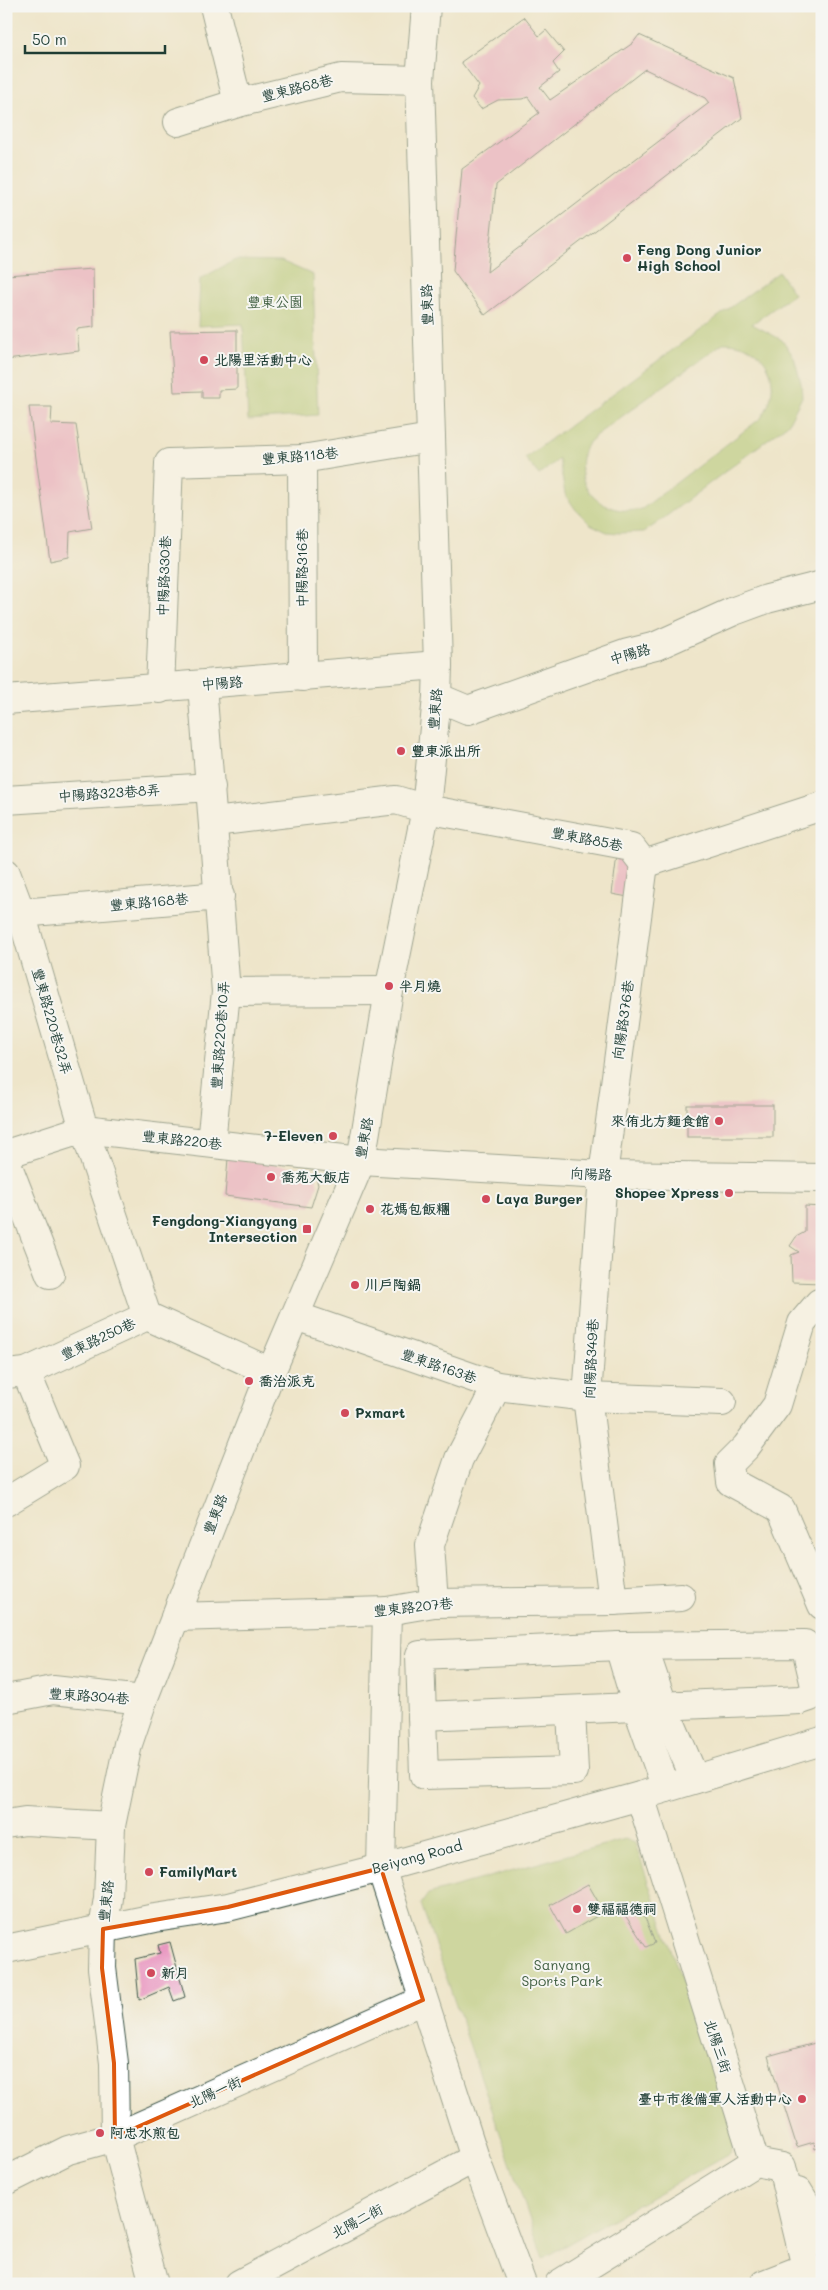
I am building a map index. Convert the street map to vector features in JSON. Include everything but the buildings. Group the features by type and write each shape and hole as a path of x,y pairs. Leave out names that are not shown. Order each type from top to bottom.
{"street":[{"path":"214,6 238,103"},
{"name":"豐東路","path":"154,2284 115,2137 114,2063 102,1968 103,1929 108,1898 111,1826 128,1744 143,1700 271,1372 361,1160 389,991 426,809 437,697 438,665 420,80 426,6"},
{"name":"豐東路68巷","path":"178,122 238,103 341,78 420,80"},
{"name":"豐東路118巷","path":"168,463 302,459 431,438"},
{"name":"中陽路316巷","path":"302,459 303,677"},
{"name":"中陽路330巷","path":"160,689 168,463"},
{"name":"中陽路","path":"437,697 468,710 628,653 656,646 734,611 759,602 822,585"},
{"name":"中陽路","path":"6,700 438,665"},
{"path":"202,685 220,896"},
{"name":"中陽路323巷8弄","path":"6,800 211,787"},
{"path":"214,822 396,800 426,809"},
{"path":"644,864 822,806"},
{"name":"豐東路85巷","path":"426,809 631,848 644,864"},
{"name":"向陽路376巷","path":"603,1175 644,864"},
{"name":"豐東路220巷32弄","path":"6,873 14,917 147,1316"},
{"name":"豐東路168巷","path":"14,917 220,896"},
{"name":"豐東路220巷10弄","path":"211,1143 226,992 220,896"},
{"path":"226,992 389,991"},
{"name":"豐東路220巷","path":"6,1154 84,1129 361,1160"},
{"name":"向陽路","path":"361,1160 603,1175 822,1178"},
{"path":"6,1161 50,1274"},
{"name":"向陽路349巷","path":"603,1175 587,1397 614,1601"},
{"path":"822,1303 819,1303 802,1323 777,1405 746,1447 729,1464 731,1482 781,1509 822,1605"},
{"name":"豐東路250巷","path":"16,1373 147,1316 271,1372"},
{"name":"豐東路163巷","path":"296,1316 497,1386 587,1397 722,1402"},
{"path":"6,1502 65,1466 16,1373"},
{"path":"434,1602 430,1544 458,1459 497,1386"},
{"name":"豐東路207巷","path":"175,1617 387,1612 434,1602 614,1601 681,1597"},
{"path":"387,1612 381,1868 475,2158 522,2284"},
{"path":"422,1716 801,1700 810,1697 816,1690 805,1644 631,1646 420,1655 422,1716 424,1775 574,1771 571,1710"},
{"path":"631,1646 650,1706 666,1788"},
{"name":"豐東路304巷","path":"6,1699 53,1690 143,1700"},
{"path":"650,1706 695,1779"},
{"name":"Beiyang Road","path":"6,1949 155,1918 228,1907 381,1868 640,1796 822,1742"},
{"name":"北陽三街","path":"640,1796 755,2162"},
{"path":"6,1824 25,1821 111,1826"},
{"name":"北陽一街","path":"6,2181 68,2150 115,2137 423,2000"},
{"name":"北陽二街","path":"239,2284 475,2158"},
{"path":"559,2284 755,2162 782,2167 809,2209 822,2242"},
{"path":"764,2284 808,2276 782,2167"}],"highlighted area":[{"path":"381,1868 423,2000 115,2137 114,2063 102,1968 103,1929 228,1907"}],"green space":[{"name":"豐東公園","path":"235,260 281,261 313,275 318,415 248,420 243,324 198,326 200,279"},
{"path":"779,272 794,294 752,324 782,340 794,357 801,383 802,397 788,424 644,532 607,532 590,524 576,510 565,494 559,459 539,475 525,458","holes":["723,343 738,344 751,349 761,357 768,367 772,379 772,391 768,405 761,418 642,509 622,510 604,505 597,500 585,485 581,468 584,451 595,436"]},
{"name":"Sanyang Sports Park","path":"625,1839 635,1843 736,2141 730,2153 543,2258 421,1904 428,1894"}],"place":[{"name":"Feng Dong Junior High School","path":"627,258"},
{"name":"北陽里活動中心","path":"204,360"},
{"name":"豐東派出所","path":"401,751"},
{"name":"半月燒","path":"389,986"},
{"name":"來侑北方麵食館","path":"719,1121"},
{"name":"7-Eleven","path":"333,1136"},
{"name":"喬苑大飯店","path":"271,1177"},
{"name":"Shopee Xpress","path":"729,1193"},
{"name":"Laya Burger","path":"486,1199"},
{"name":"花媽包飯糰","path":"370,1209"},
{"name":"Fengdong-Xiangyang Intersection","path":"307,1229"},
{"name":"川戶陶鍋","path":"355,1285"},
{"name":"喬治派克","path":"249,1381"},
{"name":"Pxmart","path":"345,1413"},
{"name":"FamilyMart","path":"149,1872"},
{"name":"雙福福德祠","path":"577,1909"},
{"name":"新月","path":"151,1973"},
{"name":"臺中市後備軍人活動中心","path":"802,2099"},
{"name":"阿忠水煎包","path":"100,2133"}]}
